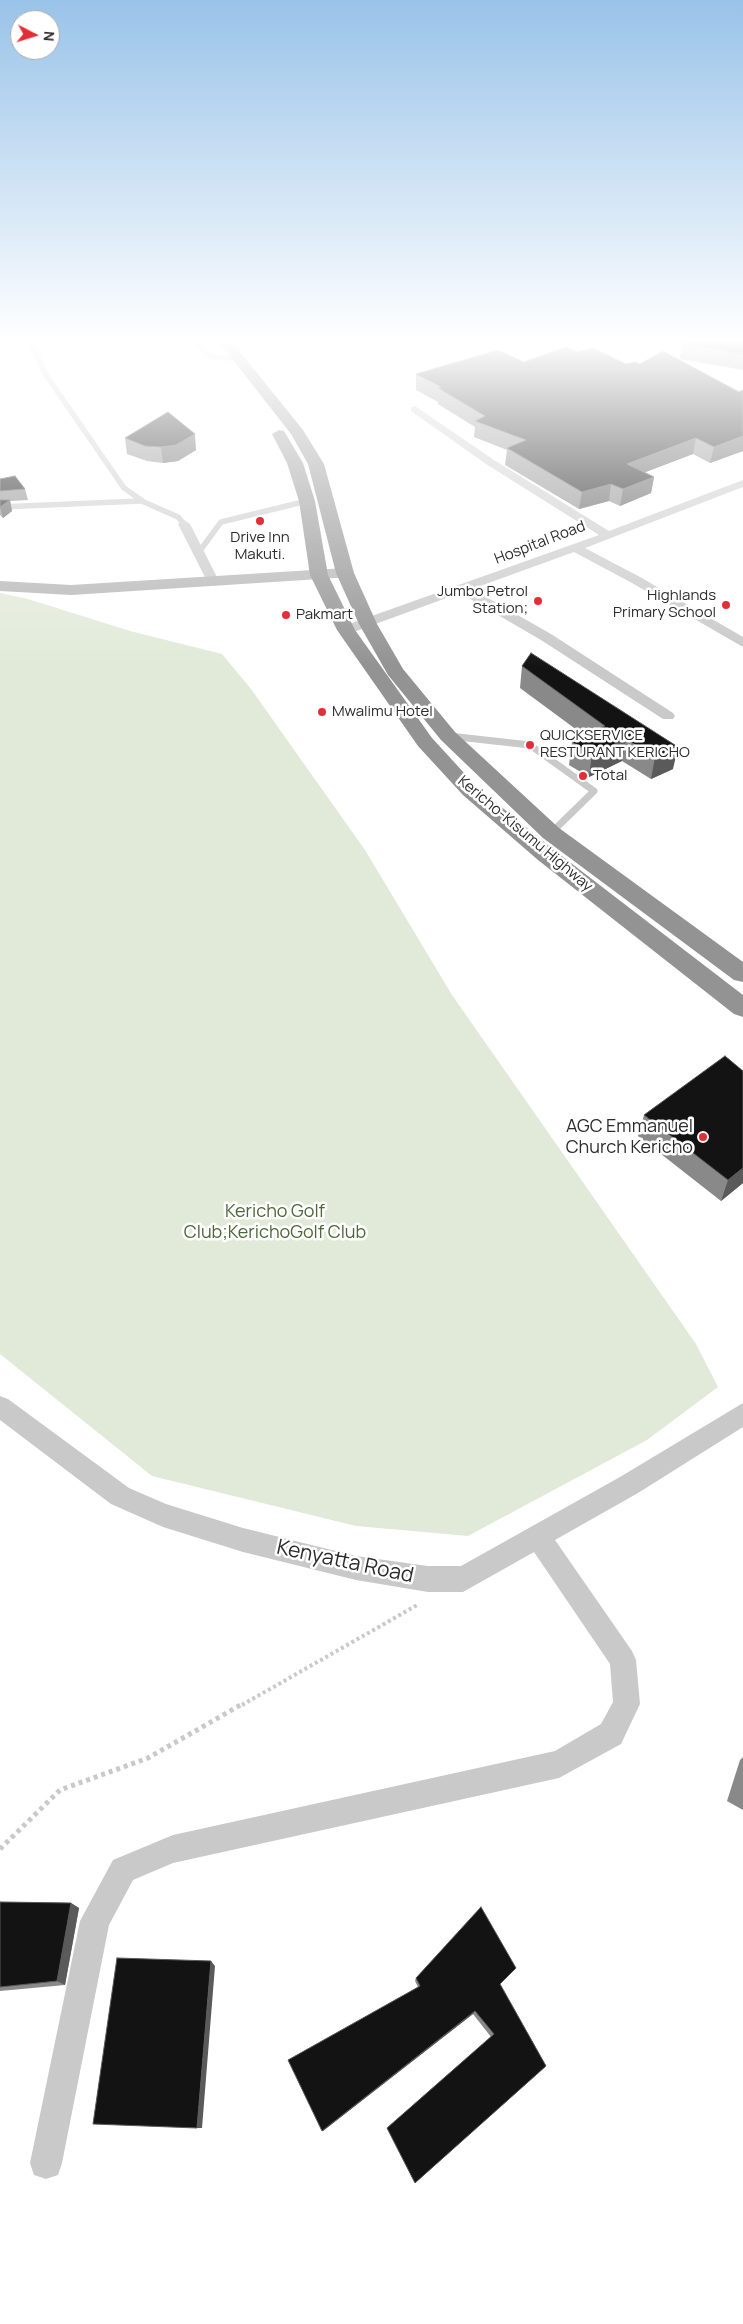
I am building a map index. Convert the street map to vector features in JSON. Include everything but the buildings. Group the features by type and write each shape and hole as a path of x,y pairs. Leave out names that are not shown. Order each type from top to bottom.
{"highway":[{"name":"Kericho-Kisumu Highway","path":"288,450 295,463 307,501 319,575 346,630 425,742 470,791 546,855 743,1008"},
{"name":"Kericho-Kisumu Highway","path":"308,450 316,464 344,574 368,624 395,671 448,736 551,833 743,974"}],"street":[{"path":"474,450 608,534"},
{"name":"Hospital Road","path":"346,630 368,624 575,548 743,483"},
{"path":"184,524 213,581"},
{"path":"575,548 636,580 743,643"},
{"path":"0,586 70,590 344,574"},
{"path":"462,589 546,637 668,716"},
{"name":"Kenyatta Road","path":"0,1406 120,1496 163,1515 243,1540 356,1568 428,1579 463,1579 628,1485 743,1414"},
{"path":"46,2163 95,1921 123,1870 173,1849 558,1764 610,1734 627,1704 623,1660 538,1536"}],"lane":[{"path":"97,450 124,488 142,501 178,517 184,524"},
{"path":"0,507 142,501"},
{"path":"199,552 221,522 307,501"},
{"path":"448,736 530,745 594,791 551,833"}],"path":[{"path":"0,1849 60,1790 148,1758 421,1603"}],"green space":[{"name":"Kericho Golf Club;KerichoGolf Club","path":"0,593 28,599 130,631 222,654 251,689 365,850 452,995 696,1344 718,1387 647,1440 468,1536 356,1526 152,1476 0,1354"}],"place":[{"name":"Drive Inn Makuti.","path":"260,521"},
{"name":"Jumbo Petrol Station;","path":"538,601"},
{"name":"Highlands Primary School","path":"726,605"},
{"name":"Pakmart","path":"286,615"},
{"name":"Mwalimu Hotel","path":"322,712"},
{"name":"QUICKSERVICE RESTURANT KERICHO","path":"530,745"},
{"name":"Total","path":"583,776"},
{"name":"AGC Emmanuel Church Kericho","path":"703,1137"}]}
